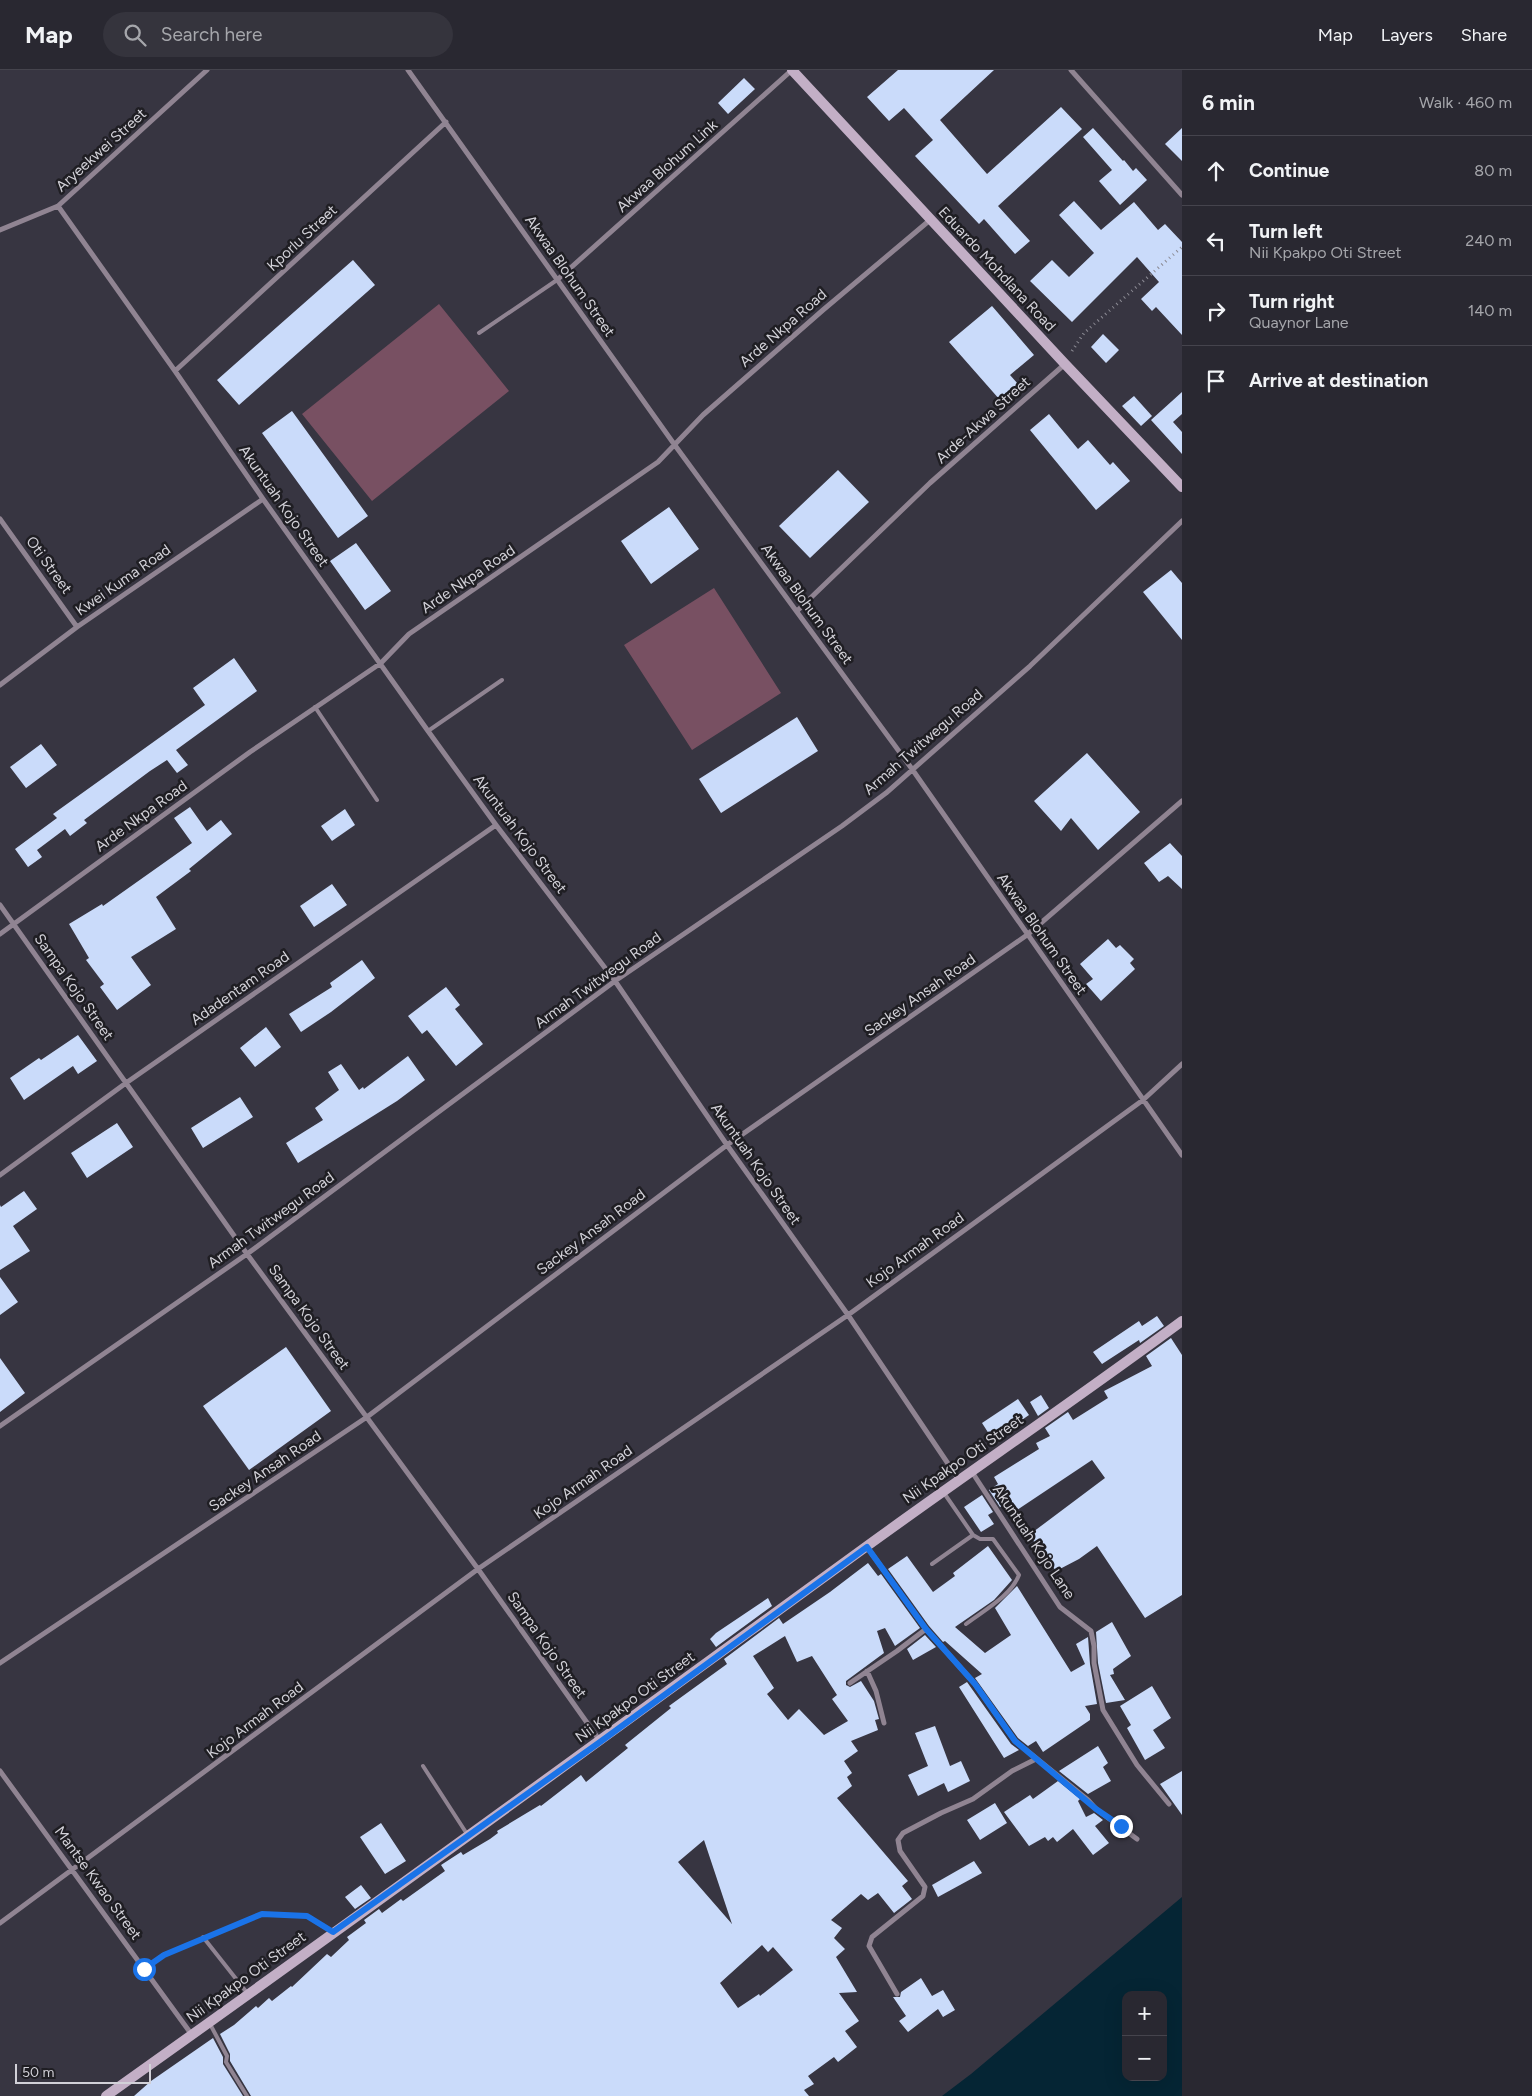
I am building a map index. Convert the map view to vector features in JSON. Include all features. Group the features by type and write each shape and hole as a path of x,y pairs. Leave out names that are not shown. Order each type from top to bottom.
{"street":[{"name":"Aryeekwei Street","path":"0,230 58,206 206,70"},
{"name":"Akwaa Blohum Street","path":"408,70 674,444 912,770 1182,1155"},
{"name":"Eduardo Mohdlana Road","path":"792,70 1182,487"},
{"name":"Akwaa Blohum Link","path":"557,280 792,70"},
{"path":"1071,70 1182,195"},
{"name":"Kporlu Street","path":"175,371 446,122"},
{"name":"Akuntuah Kojo Street","path":"58,206 263,499 496,825 615,981 727,1145 848,1315 959,1480"},
{"name":"Arde Nkpa Road","path":"0,934 250,752 381,664 409,634 658,462 703,415 931,220"},
{"name":"Arde-Akwa Street","path":"797,611 930,483 1065,364"},
{"name":"Kwei Kuma Road","path":"0,685 78,627 263,499"},
{"name":"Oti Street","path":"0,519 78,627"},
{"name":"Armah Twitwegu Road","path":"0,1426 247,1254 615,981 842,826 886,793 1030,666 1182,521"},
{"name":"Sackey Ansah Road","path":"0,1663 367,1417 727,1145 1027,935 1182,801"},
{"name":"Adadentam Road","path":"0,1175 126,1083 496,825"},
{"name":"Sampa Kojo Street","path":"0,904 247,1254 478,1569 600,1742"},
{"name":"Kojo Armah Road","path":"0,1923 478,1569 848,1315 1143,1100 1182,1064"},
{"name":"Nii Kpakpo Oti Street","path":"106,2096 1182,1321"},
{"name":"Akuntuah Kojo Lane","path":"971,1472 1060,1607 1091,1632 1094,1646 1094,1663 1103,1710 1138,1765 1169,1804"},
{"path":"867,1547 926,1629 975,1684 1015,1741 1088,1800 1096,1809 1137,1839"},
{"path":"850,1683 926,1629"},
{"path":"867,1671 876,1691 884,1723"},
{"path":"897,1994 869,1946 872,1937 923,1896 925,1887 900,1851 898,1840 903,1833 972,1799 1012,1771 1036,1759"},
{"name":"Mantse Kwao Street","path":"0,1772 192,2034"}],"lane":[{"path":"479,333 557,280"},
{"path":"428,730 502,680"},
{"path":"315,707 377,800"},
{"path":"943,1492 973,1535 980,1539 993,1539 1019,1575 1017,1582 1002,1597 966,1624"},
{"path":"932,1564 973,1535"},
{"path":"423,1766 469,1836"},
{"path":"144,1969 164,1955 262,1914 307,1916 333,1932"},
{"path":"203,1938 248,1994"},
{"path":"209,2022 227,2056 226,2062 247,2096"}],"path":[{"path":"1065,364 1084,332 1182,247"}],"shaded area":[{"path":"439,304 509,391 372,501 302,414"},
{"path":"714,588 781,693 692,750 624,645"}],"water":[{"path":"1182,1897 1182,2096 942,2096 971,2074"}],"building":[{"path":"898,70 994,70 940,120 987,174 1061,107 1082,129 998,206 1030,241 1015,254 984,219 979,224 915,156 933,140 904,108 889,121 867,97"},
{"path":"744,78 755,89 728,114 718,103"},
{"path":"1093,128 1133,171 1136,168 1147,180 1120,205 1099,181 1112,170 1083,137"},
{"path":"1182,128 1182,161 1165,144"},
{"path":"1074,201 1101,230 1134,202 1158,230 1165,224 1182,242 1182,335 1156,307 1152,311 1141,299 1159,282 1137,257 1072,322 1030,281 1052,260 1069,277 1094,253 1059,215"},
{"path":"353,260 375,285 239,405 217,380"},
{"path":"992,306 1034,355 1010,375 1018,384 1000,400 949,342"},
{"path":"1103,334 1119,350 1106,363 1091,347"},
{"path":"1182,392 1182,414 1173,422 1182,432 1182,454 1151,420"},
{"path":"1134,396 1152,416 1141,426 1122,406"},
{"path":"292,411 368,516 338,538 262,433"},
{"path":"1049,414 1078,449 1088,440 1110,465 1113,462 1130,481 1096,510 1030,430"},
{"path":"838,470 869,502 810,558 779,526"},
{"path":"669,507 699,549 651,584 621,541"},
{"path":"356,543 391,591 365,610 330,561"},
{"path":"1171,570 1182,583 1182,640 1143,592"},
{"path":"234,658 257,691 176,750 188,765 177,773 167,760 84,820 87,823 70,836 65,829 37,850 42,857 28,867 15,849 57,818 53,814 205,705 193,688"},
{"path":"797,717 818,751 721,813 699,779"},
{"path":"41,744 57,765 26,788 10,767"},
{"path":"1087,753 1140,812 1098,850 1071,818 1061,831 1034,801"},
{"path":"190,807 207,831 221,820 232,834 189,869 191,871 156,897 176,929 131,957 151,985 117,1010 100,987 104,984 86,960 89,958 69,924 102,904 103,906 192,843 174,818"},
{"path":"345,809 355,825 332,841 321,826"},
{"path":"1170,843 1182,856 1182,889 1168,876 1159,882 1144,863"},
{"path":"332,884 347,905 314,927 300,906"},
{"path":"1108,939 1116,948 1120,945 1134,959 1130,963 1135,969 1101,1001 1086,984 1093,979 1080,964"},
{"path":"362,960 375,978 331,1012 301,1032 289,1014 332,987 330,983"},
{"path":"446,987 460,1005 455,1009 483,1044 456,1066 427,1030 422,1034 408,1016"},
{"path":"266,1027 281,1047 255,1067 240,1048"},
{"path":"78,1035 97,1061 78,1074 73,1066 24,1100 10,1078"},
{"path":"408,1056 425,1080 397,1101 298,1163 286,1143 323,1120 315,1108 339,1090 328,1072 341,1064 359,1090 363,1087 364,1089"},
{"path":"240,1097 253,1117 203,1148 191,1128"},
{"path":"117,1123 133,1147 87,1178 71,1153"},
{"path":"24,1191 37,1209 13,1226 30,1251 0,1270 0,1205 1,1207"},
{"path":"0,1277 18,1302 0,1315"},
{"path":"1157,1316 1164,1326 1140,1343 1139,1340 1102,1364 1093,1352 1139,1321 1142,1326"},
{"path":"1171,1338 1182,1355 1182,1595 1145,1618 1097,1546 1079,1559 1056,1571 1029,1535 1105,1478 1092,1460 1017,1510 1011,1501 1000,1507 989,1490 998,1484 994,1477 1039,1449 1036,1443 1050,1436 1045,1428 1068,1412 1073,1420 1108,1398 1104,1391 1152,1366 1146,1356"},
{"path":"286,1347 331,1411 249,1470 203,1406"},
{"path":"0,1358 25,1393 0,1412"},
{"path":"1041,1395 1049,1408 1038,1416 1030,1402"},
{"path":"1018,1399 1029,1415 997,1437 991,1437 982,1423"},
{"path":"982,1495 993,1512 988,1515 994,1524 981,1532 964,1507"},
{"path":"988,1546 1012,1580 994,1600 955,1627 985,1653 1011,1635 995,1608 1017,1586 1071,1672 1085,1664 1076,1644 1088,1637 1090,1664 1097,1704 1085,1706 1090,1714 1090,1720 1043,1752 1036,1741 1028,1746 1018,1738 975,1678 982,1674 945,1641 943,1642 929,1626 888,1569 907,1556 933,1592 955,1576 953,1573"},
{"path":"868,1563 878,1576 881,1574 920,1628 895,1646 885,1628 877,1631 884,1653 846,1681 846,1685 850,1687 861,1681 874,1701 879,1719 875,1720 878,1730 851,1741 858,1751 844,1761 852,1773 847,1777 852,1786 837,1798 908,1881 902,1886 912,1899 894,1913 878,1893 868,1900 861,1894 831,1920 842,1928 834,1938 845,1949 836,1957 857,1992 839,1993 859,2021 845,2031 857,2047 838,2062 834,2057 808,2076 814,2084 804,2090 809,2096 251,2096 230,2061 230,2054 220,2034 256,2006 258,2008 269,1998 272,2001 292,1987 327,1954 331,1957 349,1940 347,1937 366,1923 364,1920 379,1909 382,1913 401,1899 403,1901 445,1871 441,1865 461,1852 463,1855 490,1839 498,1833 497,1831 541,1806 581,1775 586,1782 628,1748 625,1745 671,1708 669,1706 727,1664 724,1659 779,1618 783,1624","holes":["785,1636 797,1662 812,1656 837,1695 832,1699 848,1721 824,1735 799,1709 788,1720 767,1694 774,1688 753,1656","704,1840 732,1924 678,1862","762,1945 768,1952 773,1947 793,1970 760,1996 759,1994 738,2008 720,1983"]},
{"path":"768,1598 772,1606 716,1647 710,1639 716,1633"},
{"path":"1112,1622 1131,1656 1113,1669 1114,1674 1110,1675 1125,1700 1106,1703 1098,1663 1096,1632"},
{"path":"925,1635 936,1647 913,1660 907,1649"},
{"path":"967,1682 1011,1744 1019,1750 1004,1758 959,1687"},
{"path":"1152,1686 1171,1718 1153,1730 1165,1748 1145,1760 1127,1728 1131,1725 1120,1706"},
{"path":"935,1726 950,1766 961,1761 970,1781 948,1792 944,1783 918,1796 908,1775 928,1766 915,1733"},
{"path":"1098,1746 1108,1763 1103,1767 1111,1781 1088,1794 1059,1771"},
{"path":"1182,1771 1182,1815 1160,1784"},
{"path":"1058,1781 1080,1799 1078,1801 1086,1817 1094,1813 1103,1820 1095,1826 1109,1843 1093,1855 1073,1829 1057,1842 1053,1837 1048,1841 1045,1837 1029,1846 1004,1812 1030,1795 1033,1799"},
{"path":"995,1803 1007,1823 980,1840 967,1820"},
{"path":"381,1823 406,1861 385,1874 360,1837"},
{"path":"974,1861 982,1873 938,1897 932,1885"},
{"path":"361,1885 371,1898 355,1909 345,1897"},
{"path":"921,1978 932,1996 943,1990 955,2010 943,2017 938,2009 908,2032 899,2021 906,2016 893,1997 900,1997 901,1992"},
{"path":"213,2038 223,2057 223,2064 243,2096 134,2096 151,2081"}],"route":[{"path":"144,1969 164,1955 262,1914 307,1916 333,1932 600,1742 867,1547 926,1629 975,1684 1015,1741 1088,1800 1096,1809 1121,1826"}]}
